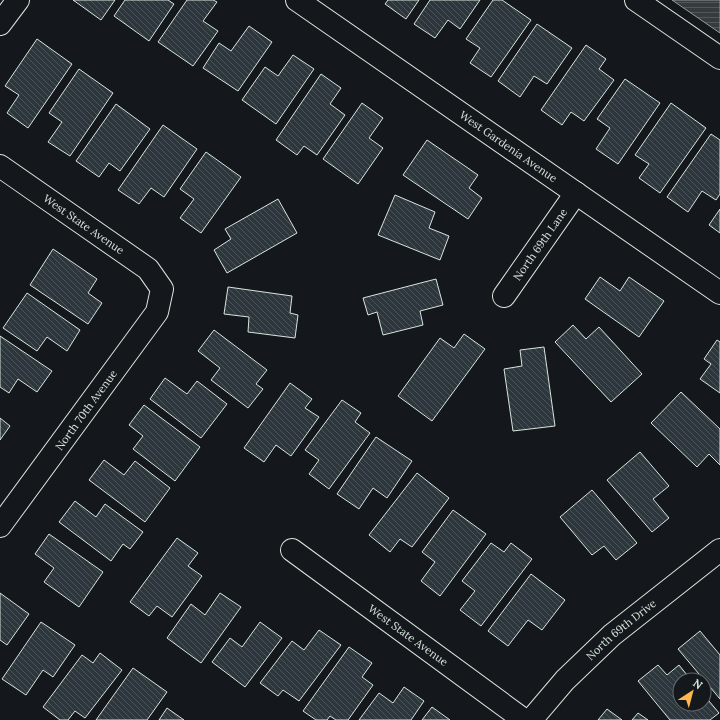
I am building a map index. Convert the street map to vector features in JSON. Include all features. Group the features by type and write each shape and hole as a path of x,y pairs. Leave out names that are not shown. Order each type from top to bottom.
{"street":[{"path":"0,24 18,0"},
{"name":"West Gardenia Avenue","path":"297,0 720,293"},
{"path":"636,0 720,58"},
{"name":"West State Avenue","path":"0,166 148,269 162,289"},
{"name":"North 69th Lane","path":"504,296 576,193"},
{"name":"North 70th Avenue","path":"0,526 157,312 162,289"},
{"name":"West State Avenue","path":"292,550 524,720"},
{"name":"North 69th Drive","path":"531,720 565,680 612,635 720,550"}],"shaded area":[{"path":"672,0 720,0 720,33"}],"building":[{"path":"73,0 115,0 101,20"},
{"path":"125,0 168,0 174,4 149,41 114,16"},
{"path":"187,0 213,0 217,2 203,21 218,31 193,66 158,42"},
{"path":"388,0 419,0 406,19 385,4"},
{"path":"430,0 480,0 460,29 448,20 435,38 414,24"},
{"path":"493,0 502,0 531,20 491,77 470,63 480,48 466,39"},
{"path":"537,24 572,48 547,84 534,76 520,97 498,81"},
{"path":"249,26 272,42 238,91 203,68 219,43 231,51"},
{"path":"37,39 72,64 28,128 7,113 19,95 5,86"},
{"path":"586,45 606,59 599,69 614,80 584,121 571,112 562,125 541,110"},
{"path":"293,55 314,69 276,124 242,100 265,67 278,76"},
{"path":"79,69 113,93 70,156 48,142 62,122 49,113"},
{"path":"321,74 341,88 330,104 345,115 317,155 304,146 297,155 276,140"},
{"path":"625,79 660,103 618,164 596,149 610,128 597,119"},
{"path":"362,103 383,118 369,138 383,148 358,184 323,159"},
{"path":"671,103 706,128 660,193 639,178 649,164 635,155"},
{"path":"116,104 150,129 120,171 109,163 99,177 76,161"},
{"path":"163,125 197,149 164,197 151,188 139,204 118,190"},
{"path":"711,134 720,140 720,194 716,200 702,191 688,212 667,197"},
{"path":"427,140 478,175 469,188 482,198 468,219 403,175"},
{"path":"206,152 241,177 201,233 180,218 194,199 180,189"},
{"path":"395,195 435,212 429,228 449,236 440,260 378,235"},
{"path":"278,199 297,233 227,273 214,250 231,239 225,229"},
{"path":"720,209 720,233 709,225"},
{"path":"53,249 97,279 88,293 102,303 88,324 30,285"},
{"path":"600,277 620,291 629,277 664,301 639,337 585,299"},
{"path":"436,279 443,305 420,311 423,325 383,335 377,312 368,315 363,298"},
{"path":"228,287 292,296 290,313 298,315 295,338 248,332 249,317 224,314"},
{"path":"27,293 80,330 67,351 47,337 37,351 3,328"},
{"path":"573,325 586,339 599,327 642,374 611,402 555,342"},
{"path":"214,330 267,370 256,384 263,389 248,408 211,380 220,368 198,351"},
{"path":"464,334 485,349 432,421 398,396 440,338 454,348"},
{"path":"0,336 52,371 37,392 18,379 9,393 0,387"},
{"path":"717,340 720,342 720,393 700,379 711,364 704,359"},
{"path":"544,347 555,426 513,431 504,369 522,366 520,350"},
{"path":"165,378 187,394 197,381 227,404 201,438 150,399"},
{"path":"290,383 312,399 305,408 319,417 291,456 276,445 264,462 244,448"},
{"path":"681,392 720,429 720,465 709,454 697,467 651,423"},
{"path":"342,400 361,413 355,422 370,433 329,489 309,474 319,460 305,450"},
{"path":"144,405 200,447 175,481 133,449 143,436 129,425"},
{"path":"0,418 10,426 0,440"},
{"path":"376,437 412,461 387,498 373,488 359,509 337,494"},
{"path":"640,452 669,486 653,499 669,518 652,532 607,480"},
{"path":"104,460 124,475 135,461 170,488 145,522 89,480"},
{"path":"417,473 449,498 412,547 400,539 390,552 369,535"},
{"path":"592,490 637,543 616,560 604,546 592,555 560,517"},
{"path":"75,501 96,517 105,504 143,532 130,549 123,544 111,561 59,522"},
{"path":"453,510 486,534 440,596 421,581 435,562 422,552"},
{"path":"49,534 103,572 79,607 44,582 54,568 35,554"},
{"path":"177,538 198,553 188,566 202,576 172,617 157,606 149,616 130,602"},
{"path":"491,543 504,552 511,543 532,559 481,626 460,610 475,591 462,581"},
{"path":"531,574 565,600 542,630 528,620 508,646 488,631"},
{"path":"0,593 29,614 7,645 0,640"},
{"path":"220,593 241,607 201,663 167,638 191,604 205,615"},
{"path":"41,622 75,645 53,677 43,670 26,695 2,679"},
{"path":"260,622 282,638 245,687 212,662 230,638 242,647"},
{"path":"319,630 341,645 299,701 283,690 278,696 260,683 292,641 304,650"},
{"path":"700,631 720,655 720,699 712,689 712,672 697,672 678,649"},
{"path":"349,647 372,663 362,677 373,685 348,720 336,720 330,716 327,720 316,720 303,711"},
{"path":"100,653 122,670 85,718 75,711 68,720 60,720 43,707 82,655 93,663"},
{"path":"658,665 667,675 679,665 685,672 672,672 672,712 712,712 712,705 719,713 710,720 670,720 638,681"},
{"path":"133,668 167,692 147,720 96,720"},
{"path":"404,687 424,701 411,720 359,720 379,693 393,703"},
{"path":"432,707 450,720 422,720"},
{"path":"167,708 184,720 159,720"},
{"path":"607,709 622,720 598,720"},
{"path":"638,713 648,720 632,720"}]}
